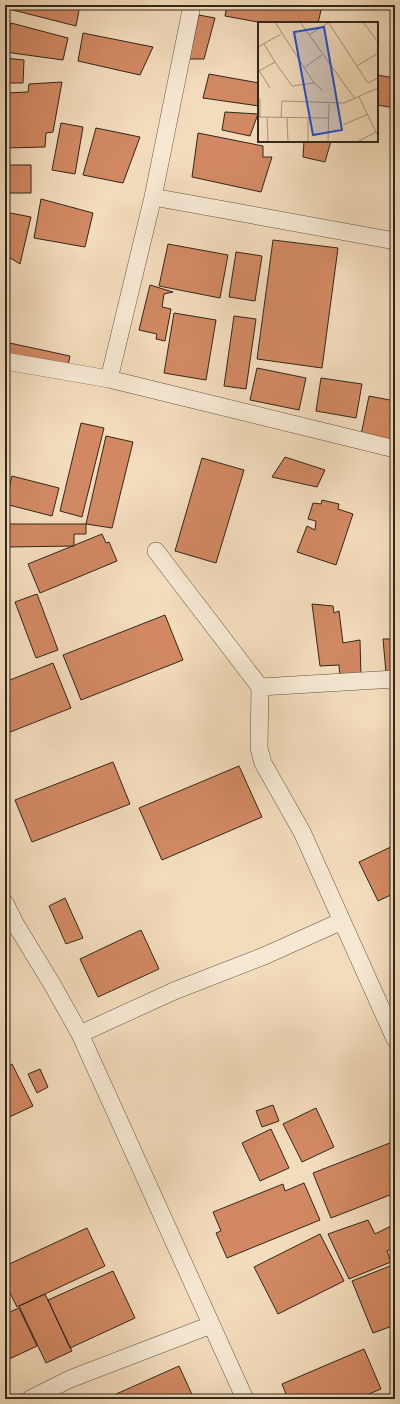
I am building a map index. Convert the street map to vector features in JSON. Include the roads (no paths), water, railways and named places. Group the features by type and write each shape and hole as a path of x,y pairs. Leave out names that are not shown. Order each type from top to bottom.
{"street":[{"path":"109,379 153,197 192,5"},
{"path":"153,197 395,241"},
{"path":"5,361 109,379 395,449"},
{"path":"156,551 260,687 259,748 263,763 302,832 395,1039"},
{"path":"260,687 395,679"},
{"path":"5,903 16,925 80,1034 245,1399"},
{"path":"80,1034 174,991 264,956 342,921"},
{"path":"30,1399 70,1379 211,1325"}]}
